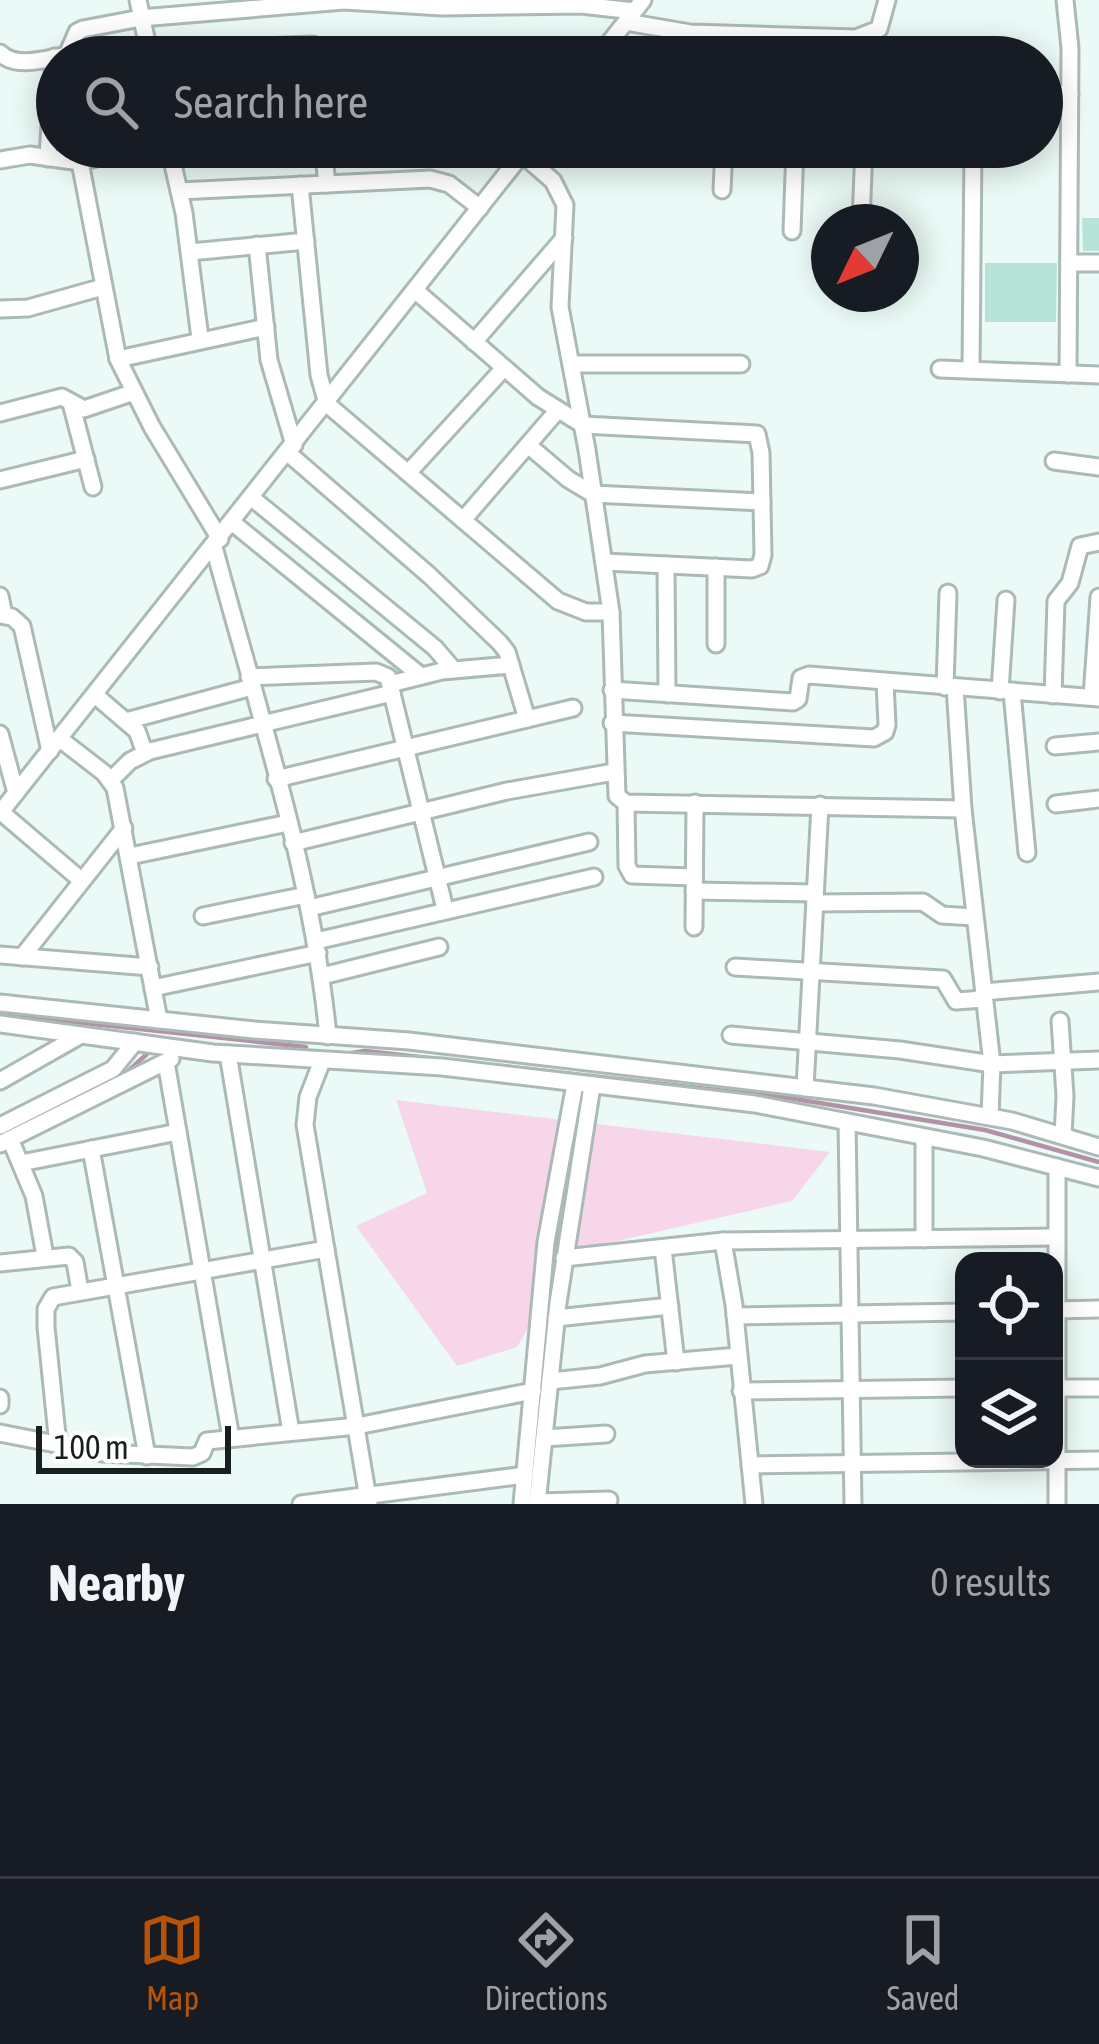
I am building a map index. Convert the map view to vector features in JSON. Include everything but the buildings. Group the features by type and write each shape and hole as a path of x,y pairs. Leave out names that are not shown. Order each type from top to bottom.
{"street":[{"path":"138,0 143,36"},
{"path":"834,36 869,35 884,22 886,0"},
{"path":"1065,0 1070,94 1068,374"},
{"path":"75,36 83,29 141,18 356,1 635,8 657,29 764,36"},
{"path":"614,36 635,8"},
{"path":"0,53 8,61 36,60"},
{"path":"1063,94 1070,94"},
{"path":"0,160 36,156"},
{"path":"81,168 118,359 217,543 308,902 328,1036"},
{"path":"174,168 200,338"},
{"path":"325,168 327,184"},
{"path":"82,881 0,813 511,168"},
{"path":"541,168 560,190 565,205 560,307 611,612 617,796 626,802 963,808"},
{"path":"722,190 723,168"},
{"path":"792,231 794,168"},
{"path":"862,204 863,168"},
{"path":"971,370 973,168"},
{"path":"179,191 430,179 449,184 481,208"},
{"path":"300,185 319,375 327,404 558,601 586,612 611,612"},
{"path":"474,342 566,236"},
{"path":"190,252 306,241"},
{"path":"257,245 273,378 291,449 500,643 527,719"},
{"path":"1069,263 1099,263"},
{"path":"0,309 28,308 103,287"},
{"path":"416,291 557,412 583,425 754,432 761,453 760,566 604,562"},
{"path":"118,359 266,327"},
{"path":"571,364 741,364"},
{"path":"408,473 504,368"},
{"path":"940,368 1099,375"},
{"path":"0,413 58,398 88,409 134,392"},
{"path":"70,401 93,488"},
{"path":"463,520 557,412"},
{"path":"528,445 593,494 762,502"},
{"path":"0,480 86,459"},
{"path":"1054,461 1099,466"},
{"path":"253,498 436,648 454,669"},
{"path":"233,523 422,676"},
{"path":"1053,695 1056,601 1073,575 1080,546 1099,542"},
{"path":"666,565 667,694"},
{"path":"716,567 716,644"},
{"path":"948,593 950,687 992,1064 989,1116"},
{"path":"0,596 2,615 22,626 55,745 111,780 130,856 159,1020"},
{"path":"612,690 793,702 805,676 1096,698 1099,597"},
{"path":"1006,600 1006,692 1027,853"},
{"path":"111,780 145,753 262,726 422,676 511,664"},
{"path":"126,721 250,682 385,675 446,909"},
{"path":"612,722 874,738 887,725 886,682"},
{"path":"95,695 143,740 145,753"},
{"path":"276,779 574,708"},
{"path":"0,734 16,793"},
{"path":"1055,746 1099,742"},
{"path":"293,843 614,772"},
{"path":"1056,804 1099,800"},
{"path":"626,802 627,866 632,875 815,898 923,902 942,915 974,917"},
{"path":"694,927 695,803"},
{"path":"806,1088 820,806"},
{"path":"130,856 288,823"},
{"path":"22,957 124,828"},
{"path":"203,916 308,902 589,842"},
{"path":"153,988 446,909 594,877"},
{"path":"322,976 439,947"},
{"path":"0,955 150,968"},
{"path":"735,967 943,979 956,1001 1099,982"},
{"path":"0,1004 409,1040 806,1088 989,1116 1099,1147"},
{"path":"1060,1021 1063,1136"},
{"path":"0,1024 190,1050 442,1067 755,1104 1099,1178"},
{"path":"0,1081 81,1035"},
{"path":"730,1035 900,1050 992,1064 1099,1060"},
{"path":"3,1136 113,1069 135,1042"},
{"path":"3,1136 190,1050"},
{"path":"228,1054 292,1432"},
{"path":"322,1061 308,1097 305,1125 368,1498"},
{"path":"166,1062 231,1438"},
{"path":"532,1503 544,1438 584,1085"},
{"path":"532,1503 525,1475 546,1242 584,1085"},
{"path":"847,1122 853,1504"},
{"path":"21,1162 178,1132"},
{"path":"3,1136 21,1162 38,1211 45,1256"},
{"path":"924,1137 924,1239"},
{"path":"91,1149 146,1456"},
{"path":"1055,1252 1057,1167"},
{"path":"564,1258 724,1241 1055,1237"},
{"path":"724,1241 754,1504"},
{"path":"663,1248 676,1362"},
{"path":"58,1445 46,1309 52,1298 326,1249"},
{"path":"0,1262 73,1258 80,1291"},
{"path":"556,1318 670,1306"},
{"path":"1063,1310 1099,1309"},
{"path":"735,1316 955,1312"},
{"path":"550,1381 600,1376 628,1366 738,1356"},
{"path":"741,1390 955,1388"},
{"path":"1063,1388 1099,1388"},
{"path":"0,1433 146,1456 194,1457 202,1453 207,1441 357,1426 533,1391"},
{"path":"544,1438 606,1434"},
{"path":"1063,1462 1099,1460"},
{"path":"750,1465 955,1463"},
{"path":"1056,1468 1057,1504"},
{"path":"301,1504 525,1475"},
{"path":"532,1503 609,1500"}],"shaded area":[{"path":"396,1100 830,1152 792,1201 573,1251 517,1347 457,1366 356,1226 427,1193"}],"waterway":[{"path":"0,1014 306,1047"},
{"path":"345,1054 365,1051 789,1098 985,1130 1099,1162"},
{"path":"125,1074 148,1053"},
{"path":"549,1289 567,1177"}]}
